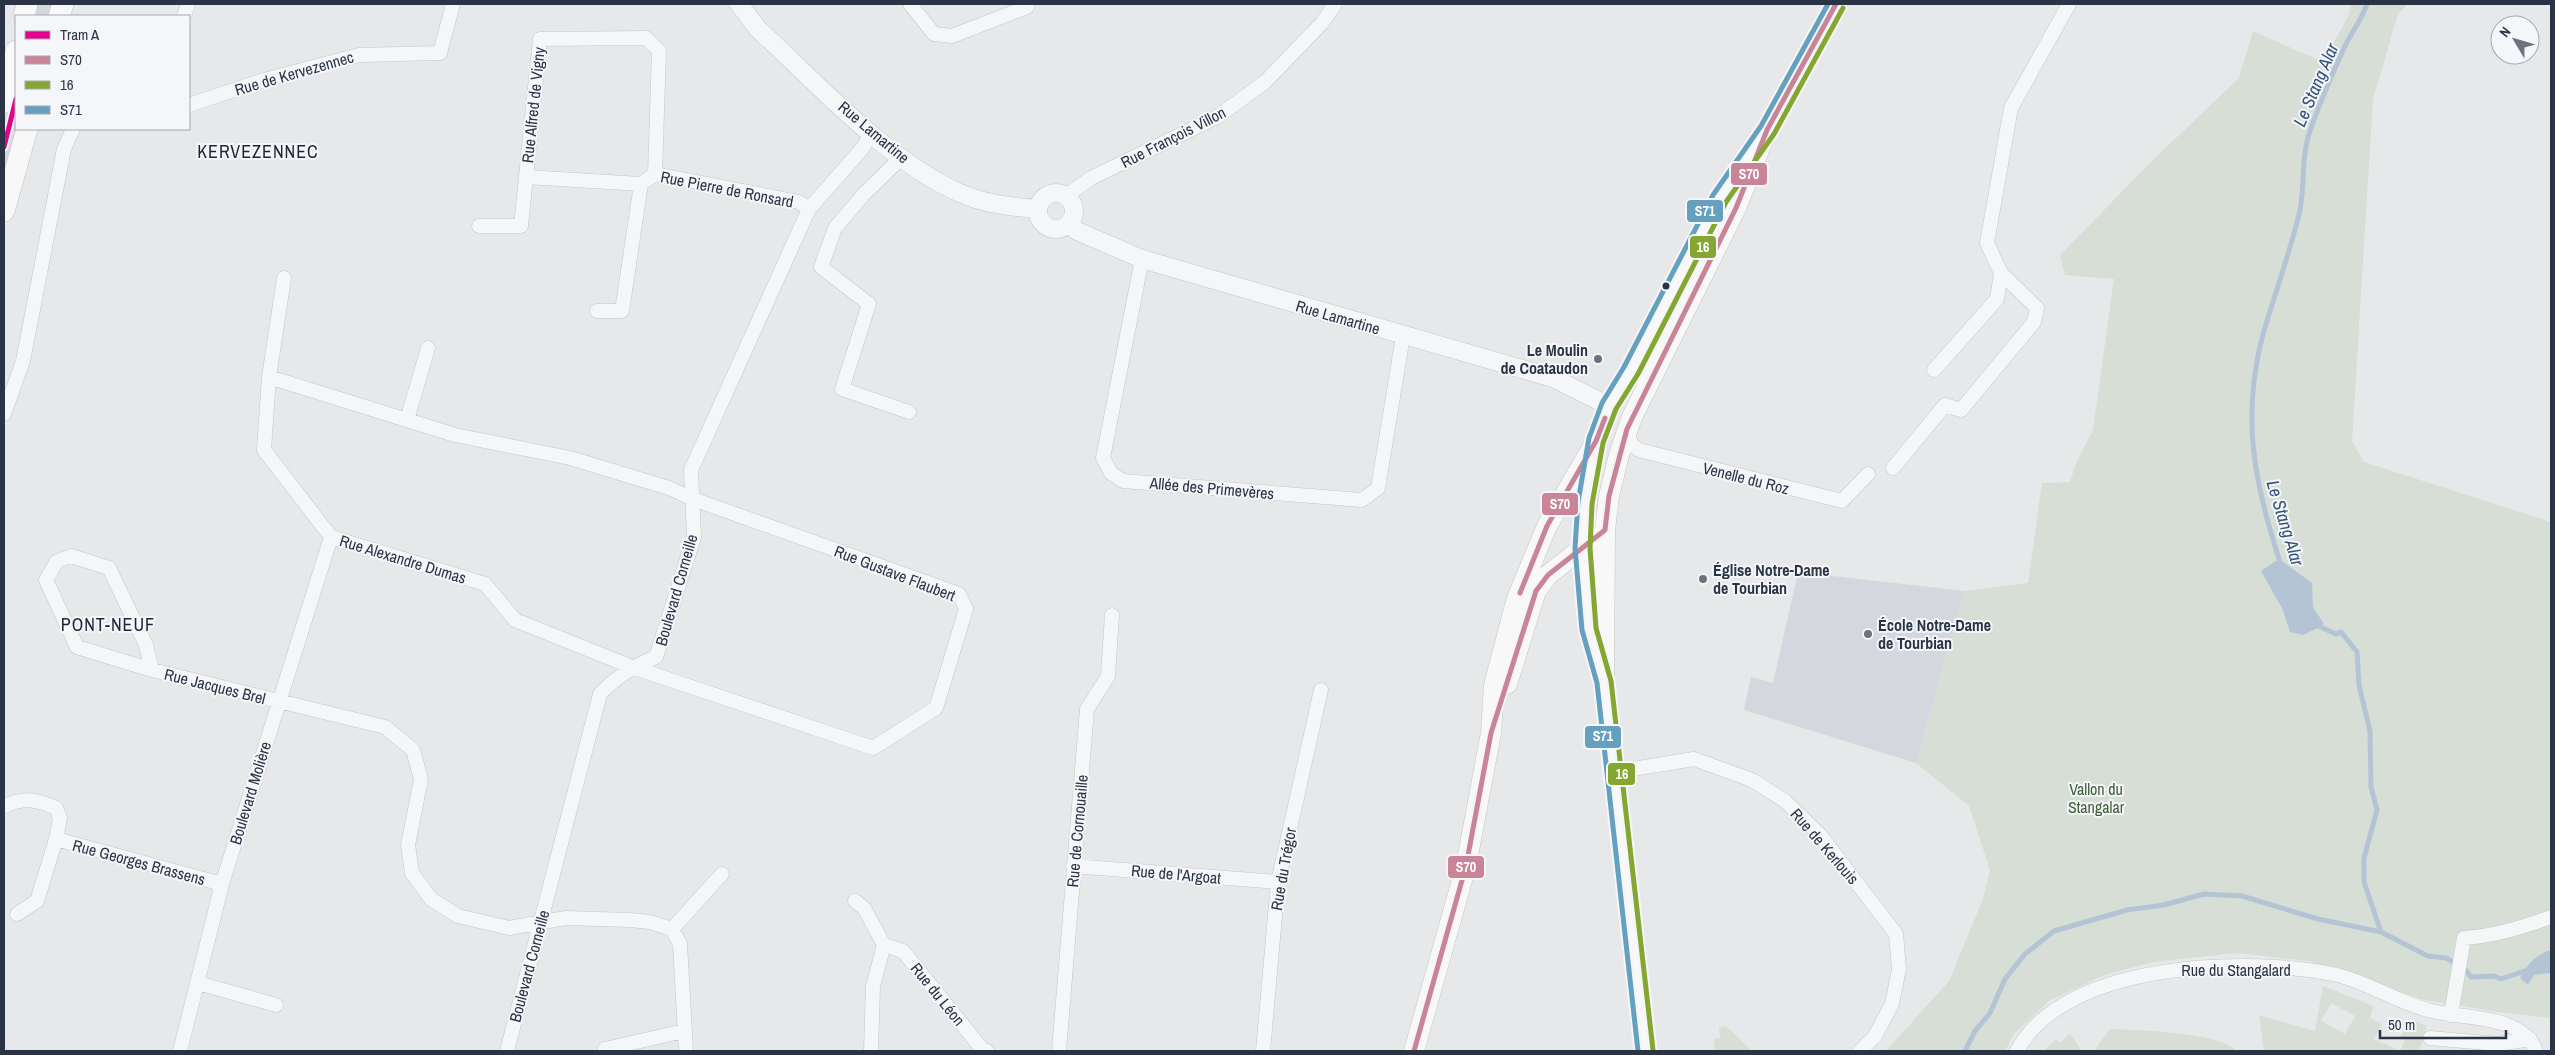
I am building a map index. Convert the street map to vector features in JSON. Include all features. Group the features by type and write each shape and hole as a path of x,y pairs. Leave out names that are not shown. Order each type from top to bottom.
{"main road":[{"path":"1491,733 1494,685 1517,598 1547,526 1596,441 1609,406 1632,371 1720,198 1767,130 1836,4"},
{"path":"4,102 15,55"},
{"path":"4,211 27,130"},
{"path":"1646,1051 1604,682 1605,530 1610,496 1626,429 1736,208 1767,130"},
{"path":"1609,406 1626,429"},
{"path":"1596,441 1585,503 1582,548 1589,629 1604,682"},
{"path":"1414,1051 1466,866 1491,733 1536,591 1548,575 1605,530"},
{"path":"1548,575 1564,576 1585,590"}],"street":[{"name":"Rue de Kervezennec","path":"190,105 264,80 359,54 440,53 453,4"},
{"name":"Rue Lamartine","path":"739,4 758,29 872,134 901,158 961,193 1008,206 1038,209"},
{"path":"910,4 934,34 952,36 1027,8"},
{"name":"Rue François Villon","path":"1066,196 1091,178 1217,117 1265,82 1322,23 1335,4"},
{"path":"1892,468 1945,405 1962,410 2034,322 2036,308 2001,273 1987,243 2011,108 2069,4"},
{"name":"Rue Alfred de Vigny","path":"479,226 521,226 540,39 646,38 659,51 655,174"},
{"path":"4,414 7,400 23,361 64,149 73,130"},
{"name":"Boulevard Corneille","path":"507,1051 600,694 613,680 632,667 656,657 663,640 694,537 690,470 809,209 861,150 872,134"},
{"path":"901,158 864,194 835,228 821,267 869,304 842,389 909,412"},
{"name":"Rue Pierre de Ronsard","path":"526,177 641,184 655,174 799,202 809,209"},
{"path":"597,311 622,311 641,184"},
{"path":"1061,194 1066,196 1071,201 1074,213 1069,224 1059,229 1048,227 1040,220 1038,209 1040,203 1049,195 1061,194"},
{"name":"Rue Lamartine","path":"1069,224 1076,231 1142,259 1403,336 1554,378 1609,406"},
{"name":"Allée des Primevères","path":"1142,259 1102,458 1111,473 1123,481 1362,500 1378,488 1403,336"},
{"path":"1934,370 1997,299 2001,273"},
{"name":"Rue Alexandre Dumas","path":"284,278 269,377 264,450 331,538 485,584 515,620 632,667"},
{"path":"407,420 428,348"},
{"path":"269,377 455,435 570,458 669,488 693,499"},
{"name":"Venelle du Roz","path":"1626,429 1631,444 1639,450 1842,501 1868,474"},
{"name":"Rue Gustave Flaubert","path":"632,667 873,748 936,708 966,609 959,594 693,499"},
{"name":"Boulevard Molière","path":"180,1051 222,884 331,538"},
{"name":"Rue Jacques Brel","path":"152,670 146,645 109,568 71,556 57,561 46,580 77,647 152,670 385,727 413,750 420,779 408,845 412,873 430,899 458,916 509,928 566,918 608,918 650,922 672,929"},
{"name":"Rue de Cornouaille","path":"1059,1051 1073,866 1088,709 1108,676 1112,615"},
{"name":"Rue du Trégor","path":"1263,1051 1278,882 1320,690"},
{"name":"Rue de Kerlouis","path":"1614,772 1694,760 1752,780 1785,800 1820,835 1896,934 1899,969 1892,1004 1875,1036 1860,1051"},
{"name":"Rue Georges Brassens","path":"4,806 22,798 56,808 60,818 56,839 37,901 17,914"},
{"name":"Rue Georges Brassens","path":"56,839 222,884"},
{"name":"Rue de l'Argoat","path":"1073,866 1278,882"},
{"path":"686,1051 680,944 672,929 722,874"},
{"path":"854,901 864,908 884,944 873,986 871,1051"},
{"path":"2451,1015 2463,944 2551,917"},
{"name":"Rue du Léon","path":"884,944 903,951 982,1049 987,1051"},
{"name":"Rue du Stangalard","path":"2017,1051 2022,1042 2050,1013 2084,992 2100,986 2180,969 2274,967 2338,976 2431,1011 2483,1018 2518,1030 2533,1045"},
{"path":"198,982 276,1005"},
{"path":"605,1049 684,1031"},
{"path":"2430,1038 2533,1045"}],"shaded area":[{"path":"35,4 53,4 49,15 32,15"},
{"path":"15,80 16,130 4,190 4,124"},
{"name":"École Notre-Dame de Tourbian","path":"1798,572 1964,591 1916,763 1744,710 1751,677 1773,683"}],"green space":[{"name":"Vallon du Stangalar","path":"2351,4 2408,4 2398,14 2373,99 2352,441 2364,462 2551,522 2551,1018 2498,1012 2420,999 2309,961 2237,953 2153,962 2104,975 2049,1001 2014,1034 2005,1051 1886,1051 1949,981 1983,899 1990,870 1969,806 1916,763 1964,591 2028,583 2042,483 2070,482 2076,463 2093,430 2114,279 2065,275 2060,255 2154,159 2239,78 2253,31 2316,59 2328,53 2349,15"},
{"path":"2323,986 2373,1006 2370,1018 2382,1024 2374,1039 2400,1051 2264,1051 2259,1015 2315,1031","holes":["2331,1003 2355,1016 2345,1034 2321,1021"]},
{"path":"2414,1021 2427,1026 2419,1051 2400,1051 2405,1041 2400,1038 2404,1030"},
{"path":"1726,1026 1752,1051 1715,1051 1714,1039 1720,1038 1719,1028"},
{"path":"2110,1029 2157,1031 2197,1036 2228,1045 2236,1051 2094,1051"},
{"path":"2070,1033 2082,1051 2044,1051 2056,1039 2060,1043"}],"water":[{"path":"2279,559 2312,583 2313,607 2324,624 2303,635 2290,632 2283,610 2261,571"},
{"path":"2551,950 2551,973 2534,975 2528,985 2520,978 2523,973 2537,957"}],"waterway":[{"name":"Le Stang Alar","path":"2281,565 2264,508 2254,453 2252,397 2256,368 2262,338 2292,243 2300,210 2305,150 2310,131 2336,65 2367,4"},
{"name":"Le Stang Alar","path":"2314,624 2336,634 2341,632 2357,652 2359,685 2370,731 2371,787 2377,810 2364,858 2364,882 2381,932"},
{"path":"1965,1051 1975,1031 1990,1013 2005,979 2025,954 2054,931 2127,910 2164,905 2204,894 2242,896 2318,919 2381,932 2428,956 2446,958 2463,967 2471,977 2494,976 2501,979 2531,969"}],"tram line":[{"name":"A","path":"4,147 15,103"}],"transit line":[{"name":"S71","path":"1638,1051 1597,683 1582,630 1575,548 1578,502 1589,438 1602,403 1624,367 1713,195 1761,126 1828,4"},
{"name":"S70","path":"1414,1051 1466,866 1491,733 1536,591 1548,575 1605,530 1609,496 1627,429 1736,208 1767,130 1836,4"},
{"name":"16","path":"1653,1050 1611,681 1596,628 1590,548 1592,504 1603,443 1616,409 1638,374 1726,202 1774,134 1843,8"},
{"name":"S70","path":"1520,593 1547,526 1596,441 1605,418"}],"place":[{"name":"Le Moulin de Coataudon","path":"1598,359"},
{"name":"Église Notre-Dame de Tourbian","path":"1703,579"},
{"name":"École Notre-Dame de Tourbian","path":"1868,634"}],"district":[{"name":"KERVEZENNEC","path":"258,152"},
{"name":"PONT-NEUF","path":"108,625"}]}
